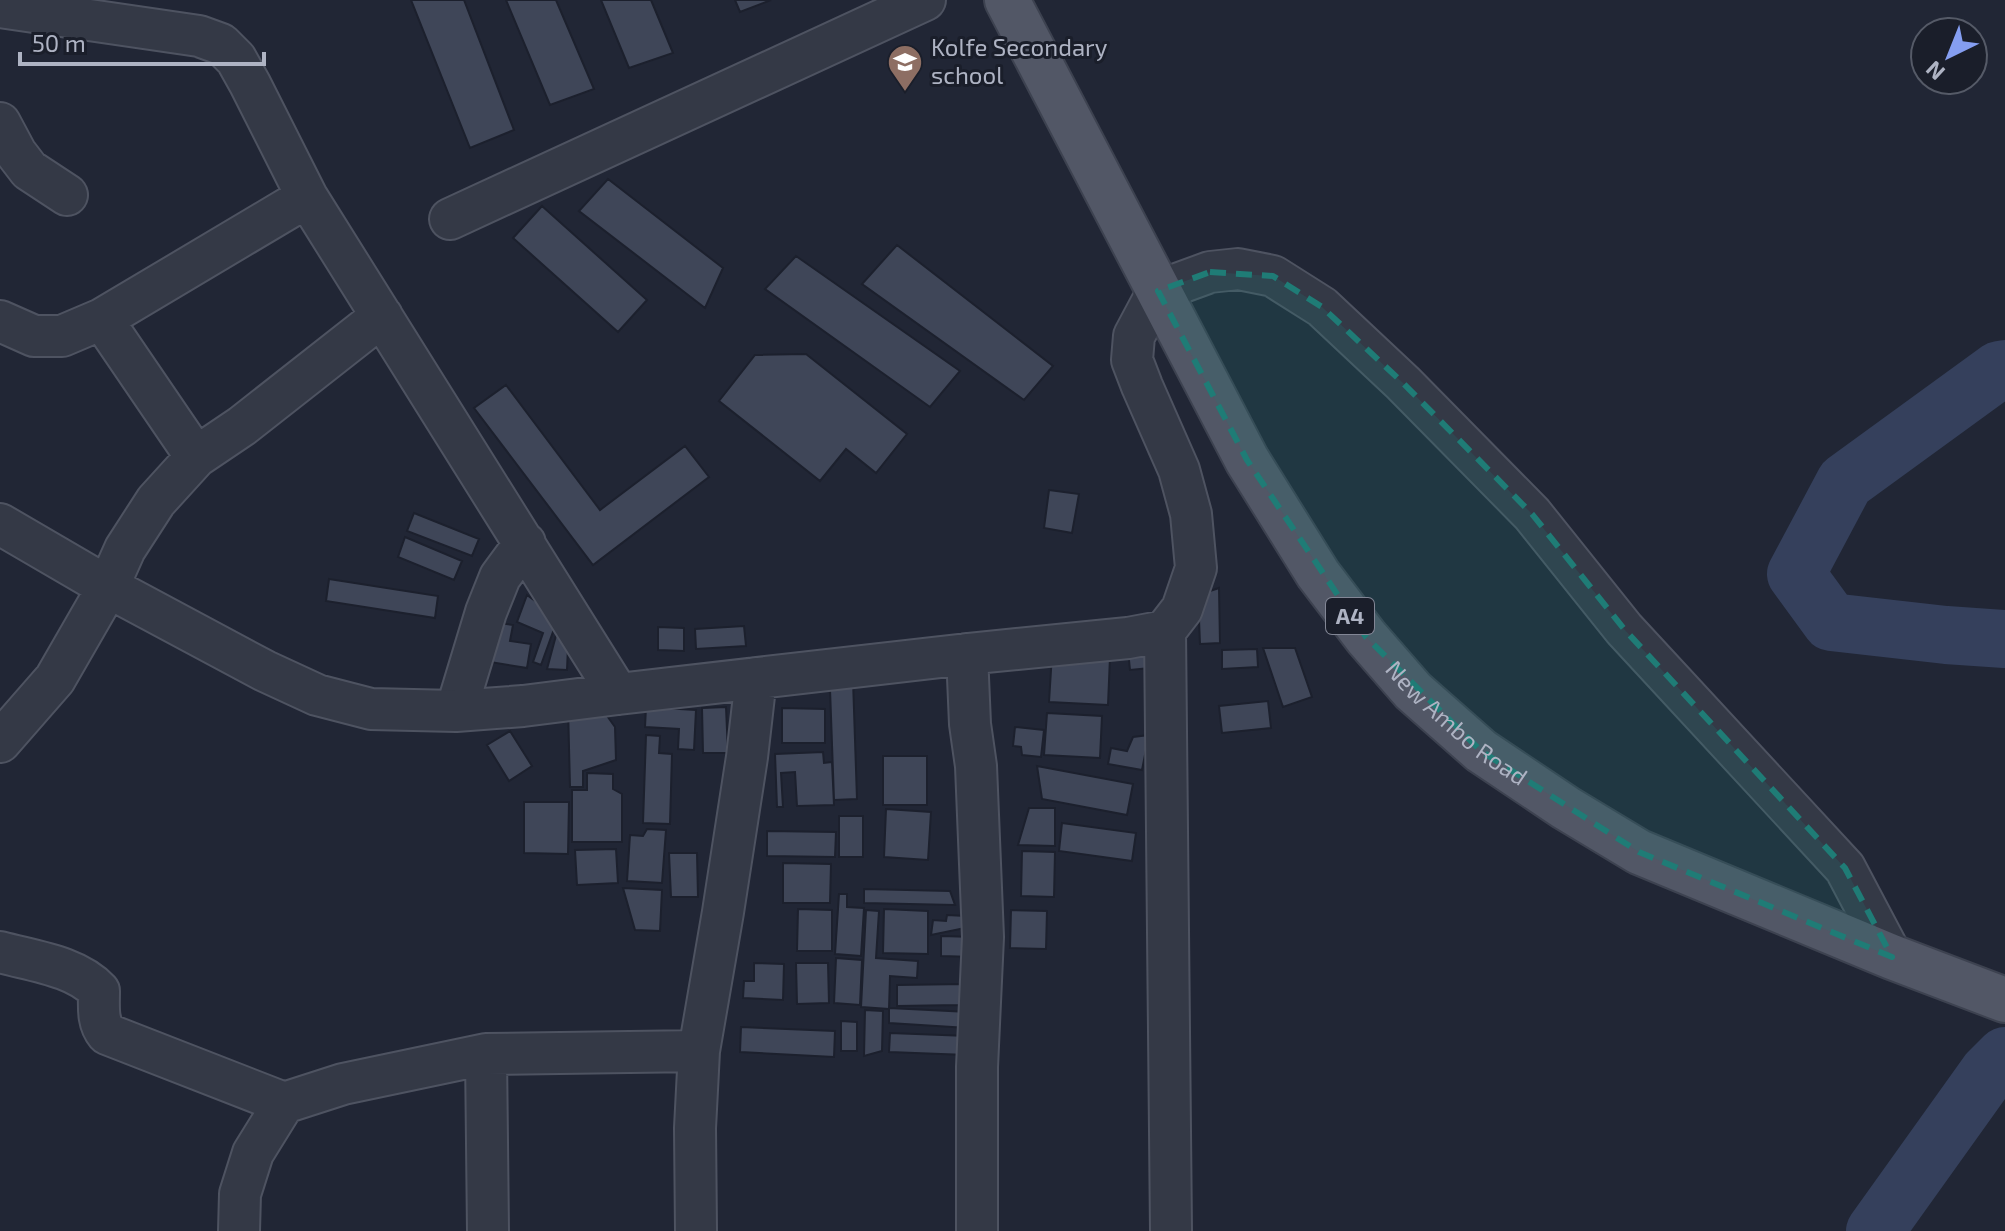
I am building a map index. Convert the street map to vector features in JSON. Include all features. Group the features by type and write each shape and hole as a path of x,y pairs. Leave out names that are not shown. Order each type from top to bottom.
{"main road":[{"name":"New Ambo Road","path":"1007,0 1247,460 1318,574 1366,637 1424,701 1481,751 1639,852 1892,957 2005,1000"}],"street":[{"path":"450,219 925,0"},
{"path":"0,7 199,36 221,44 236,59 307,197 618,694"},
{"path":"0,123 29,170 67,195"},
{"path":"0,321 34,336 62,336 102,319 307,197"},
{"path":"1171,1231 1165,631 1182,609 1196,568 1191,514 1179,470 1132,360 1134,336 1158,291 1210,272 1238,269 1273,276 1322,307 1403,383 1532,514 1624,629 1845,868 1892,957"},
{"path":"0,742 55,679 108,587 125,549 156,501 196,457 242,426 382,316"},
{"path":"102,319 196,457"},
{"path":"0,524 108,587 265,671 317,695 371,709 456,711 523,706 1128,638 1165,631"},
{"path":"456,711 500,577 525,543"},
{"path":"967,654 970,724 976,766 983,937 977,1067 977,1231"},
{"path":"696,1231 695,1128 699,1051 723,912 756,678"},
{"path":"0,952 77,974 89,981 99,991 99,1018 107,1034 284,1103 343,1084 486,1054 699,1051"},
{"path":"486,1054 488,1231"},
{"path":"239,1231 240,1194 253,1153 284,1103"}],"highlighted area":[{"path":"1210,272 1273,276 1322,307 1403,383 1532,514 1624,629 1845,868 1892,957 1639,852 1481,751 1366,637 1247,460 1158,291"}],"building":[{"path":"411,0 464,0 514,130 470,148"},
{"path":"506,0 556,0 594,89 550,105"},
{"path":"601,0 651,0 673,53 629,68"},
{"path":"735,0 771,0 740,12"},
{"path":"608,179 723,268 705,308 579,211"},
{"path":"542,206 647,300 618,332 513,238"},
{"path":"897,245 1053,366 1024,400 862,284"},
{"path":"796,256 960,371 930,407 765,289"},
{"path":"806,354 907,434 876,473 846,449 820,481 719,401 755,355"},
{"path":"506,385 600,510 685,446 709,477 593,565 474,408"},
{"path":"1049,490 1079,494 1072,533 1044,528"},
{"path":"414,513 479,539 472,556 407,531"},
{"path":"405,537 462,561 454,580 398,557"},
{"path":"329,579 438,596 435,618 326,601"},
{"path":"1219,588 1220,643 1200,644 1198,595"},
{"path":"527,595 558,618 541,665 533,662 543,633 517,622"},
{"path":"484,621 513,625 510,641 531,644 527,668 478,660"},
{"path":"569,623 567,670 547,669 558,628"},
{"path":"744,626 746,646 696,649 695,629"},
{"path":"658,627 684,628 684,651 658,650"},
{"path":"1148,648 1150,668 1130,670 1128,650"},
{"path":"1263,648 1295,648 1312,697 1283,707"},
{"path":"1257,649 1258,667 1222,669 1222,650"},
{"path":"1052,654 1110,657 1108,705 1049,702"},
{"path":"853,680 857,799 834,800 830,689"},
{"path":"1268,701 1271,728 1222,733 1219,706"},
{"path":"600,706 615,727 616,760 583,771 583,787 570,787 568,707"},
{"path":"646,707 696,710 694,750 678,749 679,729 645,727"},
{"path":"726,707 728,753 703,753 702,708"},
{"path":"782,708 825,709 825,743 782,743"},
{"path":"1047,713 1102,716 1100,758 1044,755"},
{"path":"1015,727 1044,730 1041,757 1022,755 1021,747 1013,746"},
{"path":"510,731 532,766 509,781 487,745"},
{"path":"646,735 660,736 659,753 672,754 670,824 643,823"},
{"path":"1149,735 1142,770 1108,764 1111,748 1127,751 1133,737"},
{"path":"823,752 824,763 832,762 834,805 797,806 795,772 781,773 783,807 777,807 775,754"},
{"path":"883,756 927,756 927,805 883,805"},
{"path":"1037,766 1133,784 1127,815 1042,799"},
{"path":"587,773 613,774 613,789 622,794 622,842 572,842 572,790 587,790"},
{"path":"524,802 569,802 568,854 524,853"},
{"path":"1029,808 1055,808 1055,846 1018,845"},
{"path":"886,809 931,812 928,860 884,857"},
{"path":"839,816 863,816 863,857 839,857"},
{"path":"1062,823 1136,833 1132,861 1059,851"},
{"path":"647,829 666,830 662,883 627,881 630,835 643,836"},
{"path":"767,831 836,832 835,857 767,856"},
{"path":"616,849 618,883 577,885 575,850"},
{"path":"1022,851 1055,852 1054,897 1021,896"},
{"path":"669,853 697,853 698,897 671,897"},
{"path":"783,863 831,864 830,903 783,903"},
{"path":"623,888 662,890 660,931 635,930"},
{"path":"864,889 950,891 955,905 864,903"},
{"path":"839,894 847,894 847,907 864,908 861,956 835,954"},
{"path":"798,909 832,910 832,951 797,951"},
{"path":"884,909 928,911 928,954 883,953"},
{"path":"866,910 879,911 876,958 918,961 917,978 890,976 889,1009 861,1007"},
{"path":"1011,910 1047,911 1046,949 1010,948"},
{"path":"947,915 966,916 965,928 931,935 933,920 946,921"},
{"path":"941,936 975,937 974,957 941,956"},
{"path":"836,958 862,960 860,1005 834,1003"},
{"path":"754,963 784,964 783,1000 743,998 744,981 754,981"},
{"path":"796,963 828,963 829,1003 797,1004"},
{"path":"965,984 960,1005 897,1006 897,985"},
{"path":"889,1008 969,1012 968,1028 889,1023"},
{"path":"865,1010 883,1011 882,1051 864,1056"},
{"path":"841,1021 857,1022 857,1051 841,1051"},
{"path":"741,1027 835,1031 834,1057 740,1052"},
{"path":"890,1033 968,1036 967,1055 889,1052"}],"waterway":[{"path":"2005,369 1999,370 1845,482 1796,574 1831,622 2005,639"},
{"path":"1875,1231 1988,1073 2005,1056"}],"place":[{"name":"Kolfe Secondary school","path":"905,93"}]}
